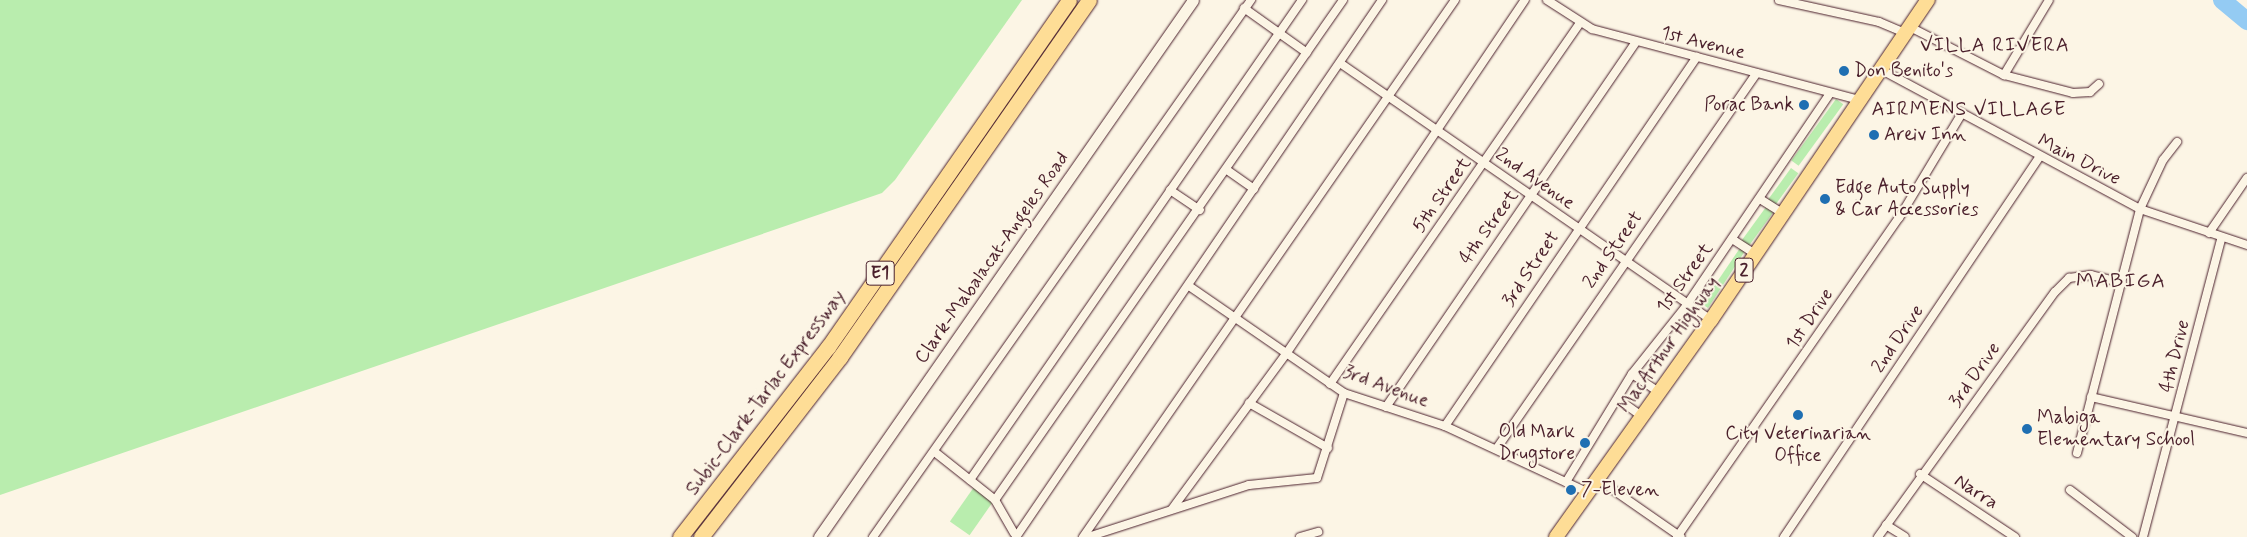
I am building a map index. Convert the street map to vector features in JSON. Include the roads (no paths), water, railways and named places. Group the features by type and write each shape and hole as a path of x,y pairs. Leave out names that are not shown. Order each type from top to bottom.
{"highway":[{"name":"Subic-Clark-Tarlac Expressway","path":"680,537 828,347 1069,0"},
{"name":"Subic-Clark-Tarlac Expressway","path":"701,537 840,357 1089,0"},
{"name":"MacArthur Highway","path":"1556,537 1596,478 1712,320 1782,213 1928,0"}],"main road":[{"name":"Clark-Mabalacat-Angeles Road","path":"819,537 1193,0"}],"street":[{"path":"873,537 936,453 1251,0"},
{"path":"970,480 1302,0"},
{"path":"995,500 1200,210 1343,0"},
{"path":"936,453 995,500 1015,535 1188,286 1382,0"},
{"path":"1083,537 1455,0"},
{"path":"1172,509 1286,354 1435,130 1526,0"},
{"name":"1st Avenue","path":"1548,0 1580,23 1635,43 1697,57 1859,100"},
{"path":"1779,0 1908,30 2004,75 2073,93 2090,92 2099,84"},
{"path":"2004,75 2050,0"},
{"path":"1244,8 1307,53"},
{"name":"5th Street","path":"1330,384 1580,23"},
{"name":"4th Street","path":"1386,407 1425,344 1531,196 1635,43"},
{"name":"3rd Street","path":"1445,426 1577,228 1697,57"},
{"name":"2nd Avenue","path":"1340,63 1686,306 1712,320"},
{"name":"Main Drive","path":"1880,68 2039,158 2140,209 2210,234 2221,240 2247,245"},
{"name":"2nd Street","path":"1497,448 1624,262 1757,73"},
{"name":"1st Street","path":"1566,482 1632,374 1686,306 1830,93"},
{"name":"1st Drive","path":"1679,536 1899,218 1961,115"},
{"path":"2077,453 2140,209 2163,160 2177,142"},
{"name":"2nd Drive","path":"1784,537 2039,158"},
{"path":"1227,170 1254,189"},
{"path":"2210,234 2247,178"},
{"path":"1170,190 1200,210"},
{"path":"1760,199 1782,213"},
{"path":"1732,240 1755,254"},
{"name":"4th Drive","path":"2143,537 2178,415 2221,240"},
{"name":"3rd Drive","path":"1878,537 1920,474 1981,398 2037,312 2069,278 2091,275 2122,283"},
{"name":"3rd Avenue","path":"1188,286 1344,393 1445,426 1497,448 1588,492"},
{"path":"1632,374 1659,392"},
{"path":"1088,537 1249,485 1314,480 1328,448 1344,393"},
{"path":"2091,397 2178,415 2247,433"},
{"path":"1618,399 1641,416"},
{"path":"1249,403 1328,448"},
{"name":"Narra","path":"1920,474 2015,537"},
{"path":"1596,478 1679,536"},
{"path":"2070,490 2132,537"},
{"path":"1886,525 1905,537"},
{"path":"1300,537 1318,532"}],"waterway":[{"path":"2222,0 2247,21"}],"place":[{"name":"Don Benito's","path":"1844,71"},
{"name":"Porac Bank","path":"1804,105"},
{"name":"Areiv Inn","path":"1874,135"},
{"name":"Edge Auto Supply & Car Accessories","path":"1825,199"},
{"name":"City Veterinarian Office","path":"1798,415"},
{"name":"Mabiga Elementary School","path":"2027,429"},
{"name":"Old Mark Drugstore","path":"1585,443"},
{"name":"7-Eleven","path":"1571,490"}],"district":[{"name":"VILLA RIVERA","path":"1995,45"},
{"name":"AIRMENS VILLAGE","path":"1969,109"},
{"name":"MABIGA","path":"2121,281"}]}
